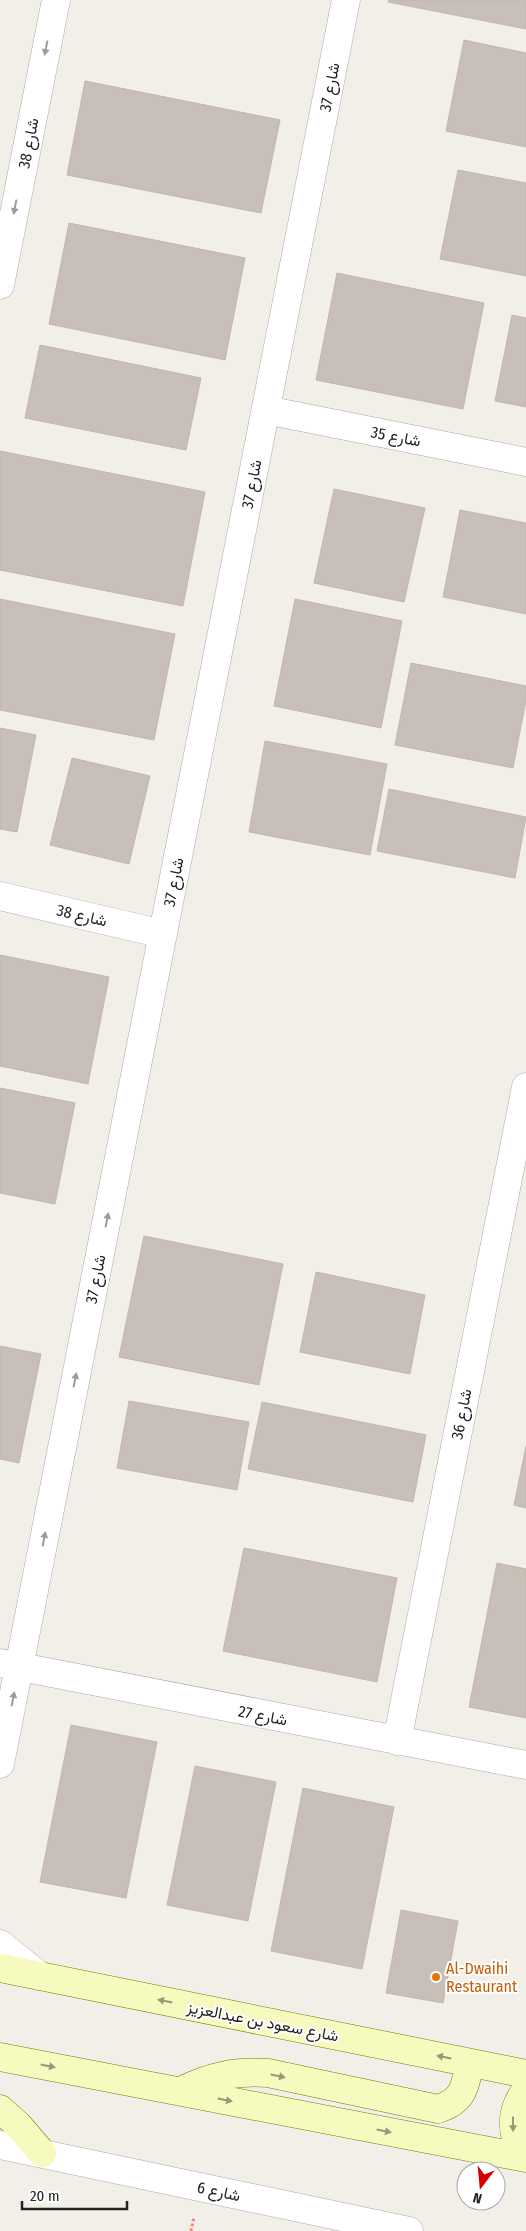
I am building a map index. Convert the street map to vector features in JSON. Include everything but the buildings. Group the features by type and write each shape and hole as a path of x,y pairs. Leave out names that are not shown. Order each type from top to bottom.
{"main road":[{"name":"شارع سعود بن عبدالعزيز","path":"0,1968 526,2074"},
{"path":"0,2057 526,2158"},
{"path":"181,2091 201,2081 223,2074 245,2072 268,2074 438,2109 448,2106 460,2095 470,2063"},
{"path":"526,2090 519,2099 514,2114 513,2130 517,2145 526,2158"},
{"path":"0,2109 18,2125 42,2153"}],"street":[{"name":"شارع 38","path":"0,285 56,0"},
{"name":"شارع 37","path":"0,1764 9,1665 163,934 346,0"},
{"name":"شارع 35","path":"266,410 526,462"},
{"name":"شارع 38","path":"0,896 163,934"},
{"name":"شارع 36","path":"397,1741 526,1088"},
{"name":"شارع 27","path":"9,1665 526,1765"},
{"path":"0,1944 40,1976"},
{"name":"شارع 6","path":"0,2145 409,2231"}],"place":[{"name":"Al-Dwaihi Restaurant","path":"436,1977"}]}
